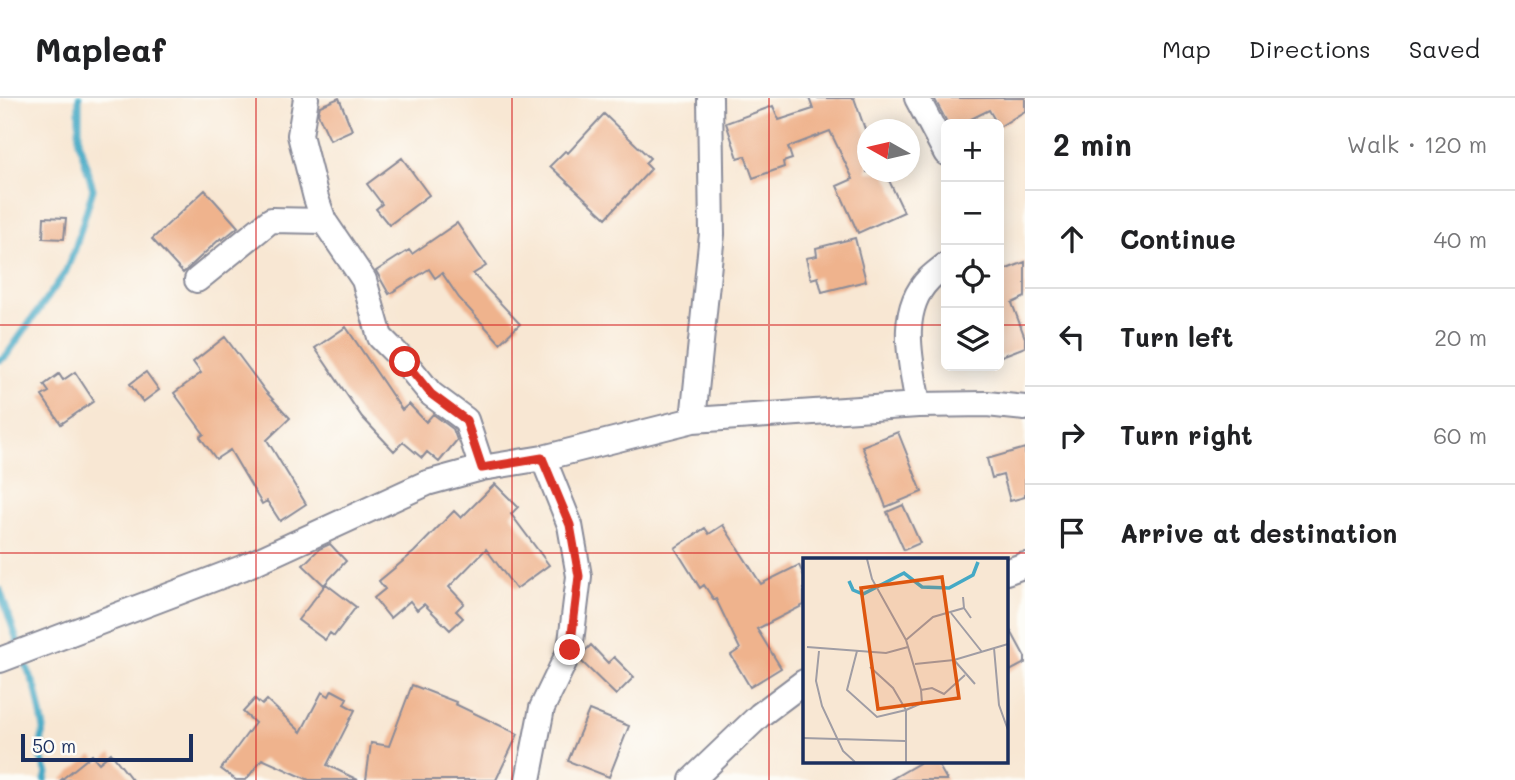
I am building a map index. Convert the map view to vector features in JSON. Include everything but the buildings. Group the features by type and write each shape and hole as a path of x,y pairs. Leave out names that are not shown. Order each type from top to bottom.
{"street":[{"path":"306,98 300,135 324,221 364,280 380,337 431,394 466,420 482,468"},
{"path":"694,421 712,234 710,98"},
{"path":"917,98 941,144"},
{"path":"197,280 271,220 324,221"},
{"path":"918,405 908,335 911,310 928,280 941,269"},
{"path":"14,655 242,568 427,483 482,468 542,458 694,421 918,405 986,404 1025,408"},
{"path":"528,780 542,708 570,650 579,576 570,525 542,458"},
{"path":"1007,572 1025,565"},
{"path":"692,780 760,715 803,683"}],"waterway":[{"path":"0,360 6,356 65,273 75,249 93,189 79,142 79,98"},
{"path":"0,590 36,689 44,729 39,753 47,773 45,780"}],"route":[{"path":"405,362 431,394 466,420 482,468 542,458 570,525 579,576 570,650"}]}
